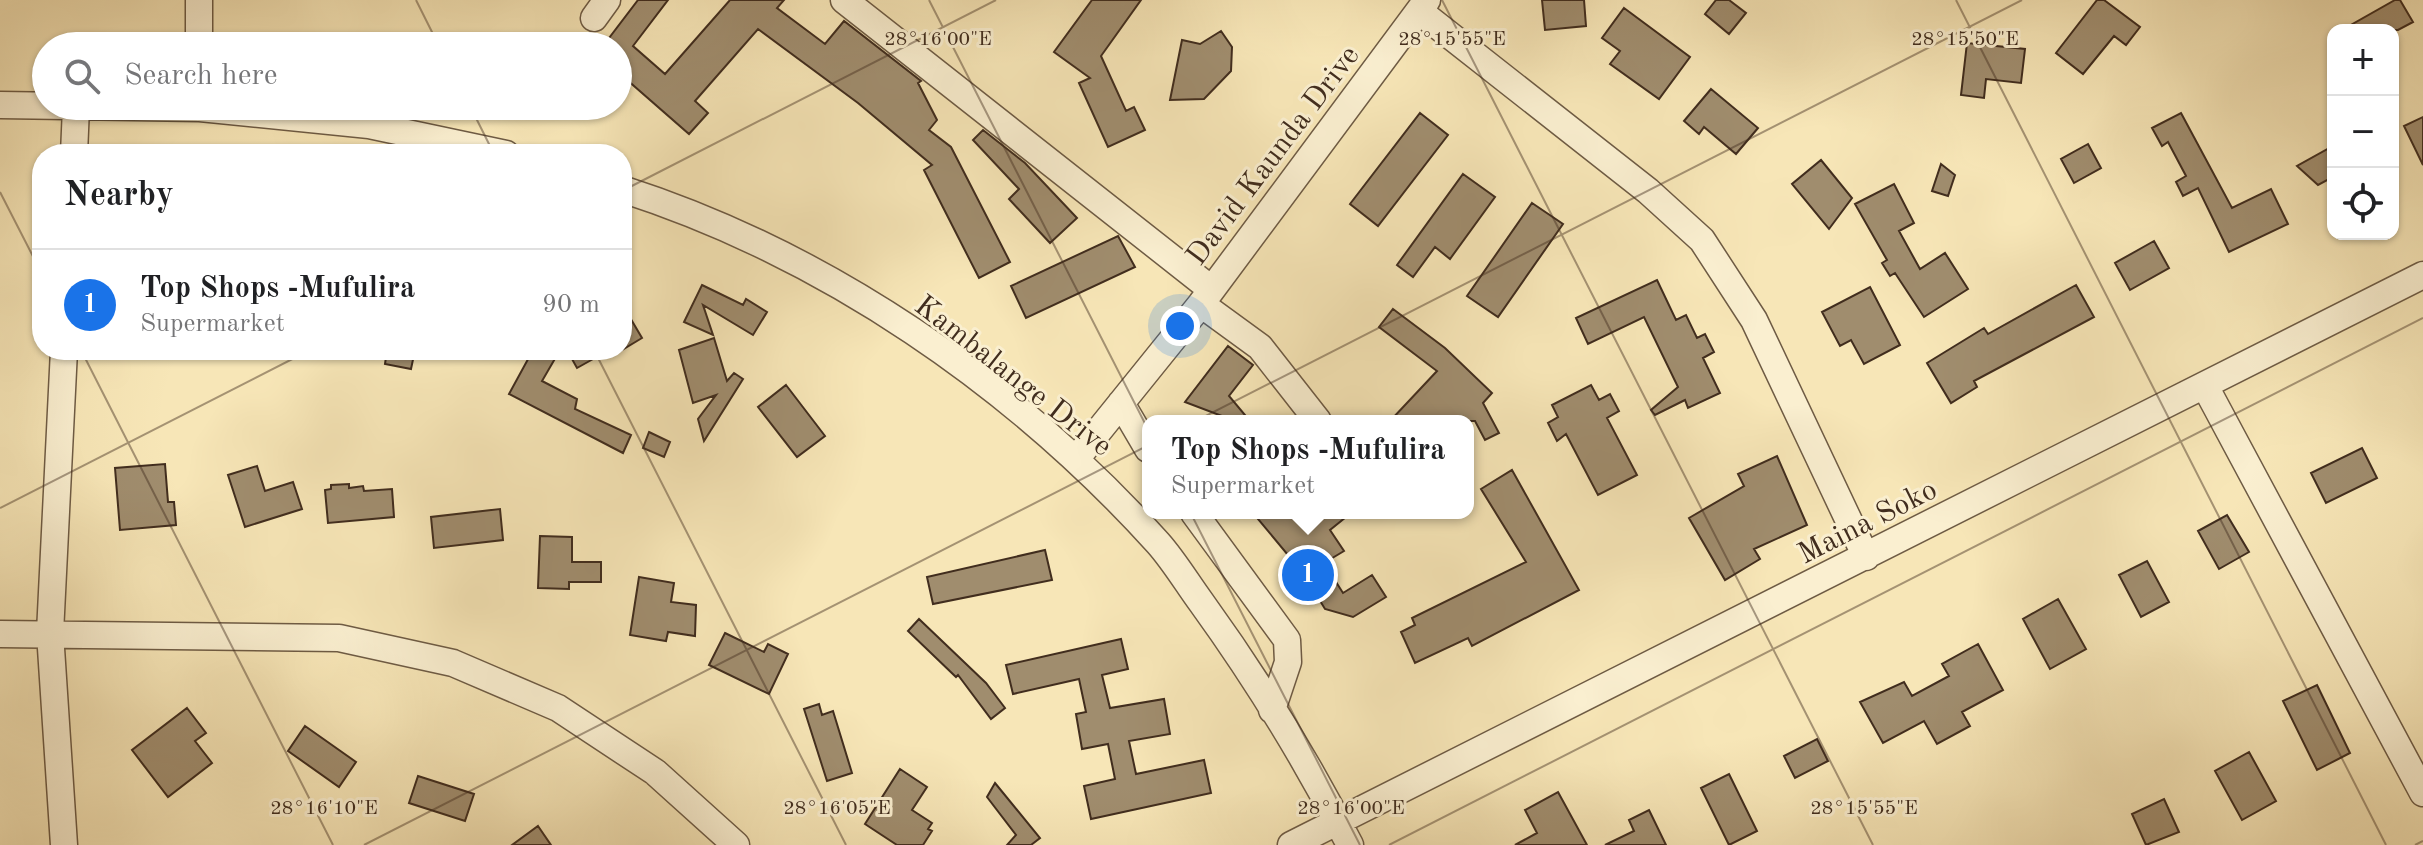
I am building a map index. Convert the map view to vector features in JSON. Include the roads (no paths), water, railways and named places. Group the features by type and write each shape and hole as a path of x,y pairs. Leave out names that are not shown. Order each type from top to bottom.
{"street":[{"path":"199,0 199,32"},
{"path":"844,0 1206,296 1260,347 1313,415"},
{"path":"1423,6 1648,191 1702,240 1754,320 1866,557"},
{"name":"David Kaunda Drive","path":"1076,459 1206,296 1423,6"},
{"path":"0,105 32,106"},
{"path":"74,144 75,120"},
{"path":"322,120 369,125 459,144"},
{"name":"Kambalange Drive","path":"632,192 682,210 842,286 944,353 1076,459 1160,545 1226,637 1350,845"},
{"name":"Maina Soko","path":"1291,845 2423,275"},
{"path":"64,360 50,633 64,845"},
{"path":"2205,386 2423,793"},
{"path":"1121,403 1142,439"},
{"path":"1198,519 1287,640 1288,662 1272,710"},
{"path":"0,634 339,638 453,663 558,708 655,772 736,845"}],"place":[{"name":"Top Shops -Mufulira","path":"1308,575"}]}
